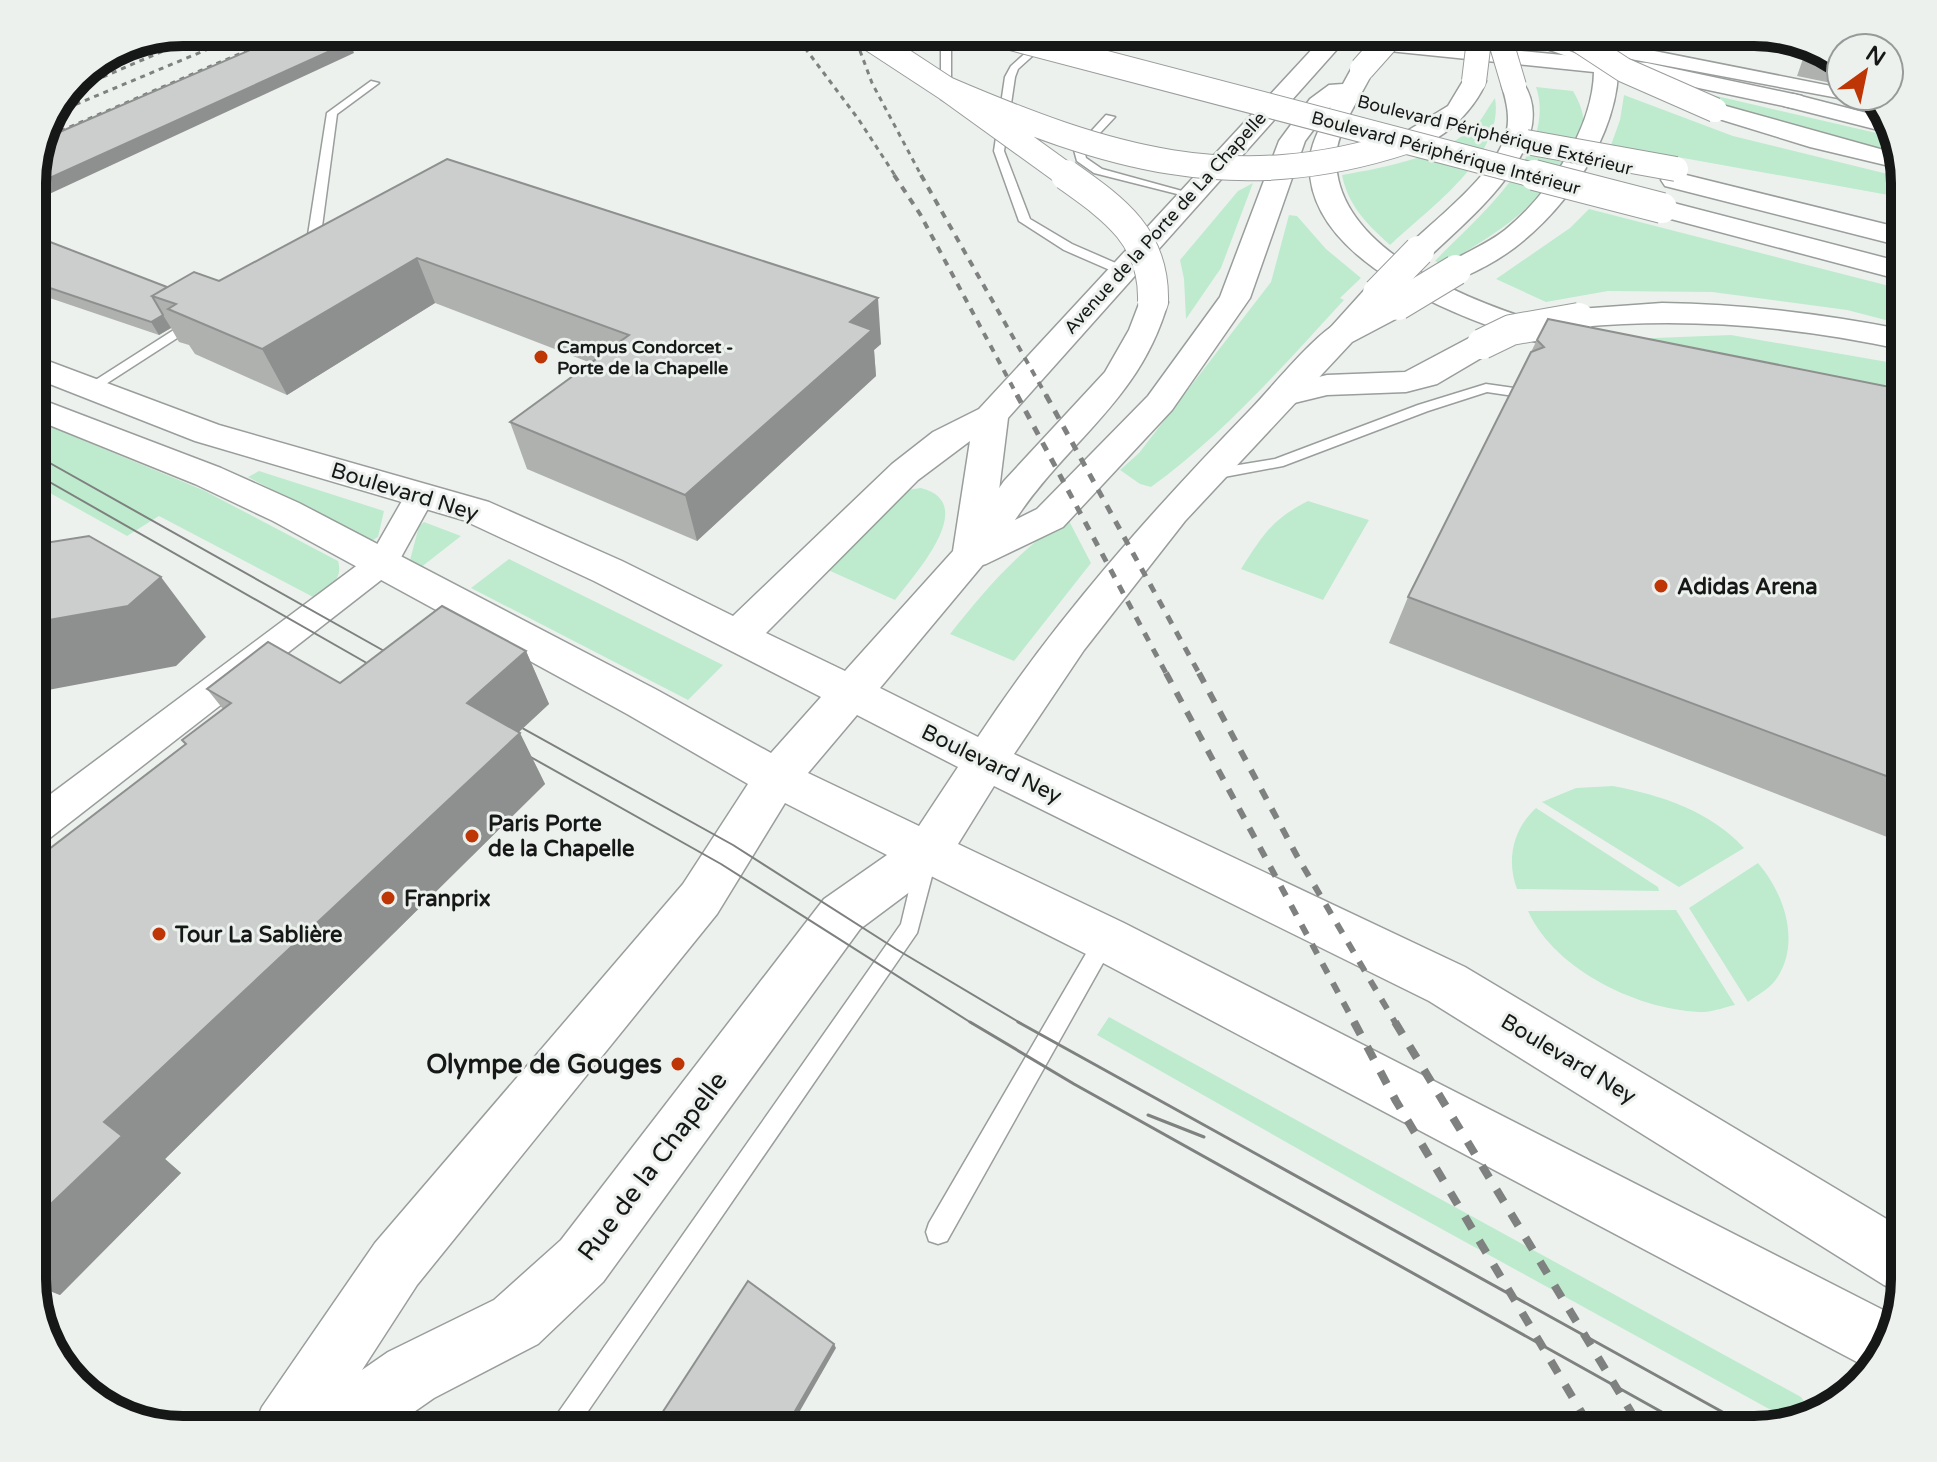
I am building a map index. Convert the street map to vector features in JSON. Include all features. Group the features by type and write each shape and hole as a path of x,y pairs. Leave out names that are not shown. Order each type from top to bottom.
{"main road":[{"path":"294,1416 396,1264 700,899 776,778 972,555 1022,483 1081,423 1129,366 1149,320 1154,276 1144,248 1124,221 1081,183 881,46"},
{"name":"Boulevard Périphérique Intérieur","path":"1042,46 1891,268"},
{"name":"Avenue de la Porte de La Chapelle","path":"737,637 905,472 945,440 991,416 1328,46"},
{"path":"972,555 1050,518 1160,403 1235,298 1292,141 1319,104 1362,69 1383,46"},
{"path":"947,89 1059,136 1120,152 1190,163 1254,167 1318,164 1371,154 1408,141 1453,115 1467,99 1474,81 1478,46"},
{"path":"1388,299 1419,251 1507,158 1518,137 1520,104 1502,46"},
{"path":"1587,46 1624,70 1715,110 1819,142 1889,159"},
{"path":"1600,46 1647,70 1793,101 1877,123"},
{"path":"928,852 1069,639 1205,476 1341,335 1388,299 1456,270 1515,236 1566,176 1593,125 1603,95 1600,46"},
{"path":"1362,69 1328,140 1323,158 1323,179 1339,218 1358,241 1409,279 1528,330 1584,333"},
{"name":"Boulevard Périphérique Extérieur","path":"1268,78 1372,104"},
{"name":"Boulevard Périphérique Extérieur","path":"1403,112 1675,174"},
{"path":"1675,174 1881,205"},
{"path":"1675,174 1891,234"},
{"path":"1286,395 1327,385 1406,382 1425,377 1511,330 1584,333 1636,311 1708,310 1829,325 1891,337"},
{"path":"1829,325 1891,345"},
{"name":"Boulevard Ney","path":"46,371 207,433 421,494 510,526 1447,984 1891,1255"},
{"path":"46,412 208,476 383,562 701,734 776,778 1106,939 1876,1341"},
{"path":"972,555 991,416"},
{"name":"Rue de la Chapelle","path":"352,1416 411,1375 516,1322 582,1261 842,914 928,852"}],"street":[{"path":"1600,46 1825,91"},
{"path":"1793,101 1873,116"},
{"path":"46,819 383,562 421,494"}],"lane":[{"path":"946,46 946,98 949,103 959,110 1005,114"},
{"path":"1038,46 1014,68 999,151 1025,221 1075,251 1123,271"},
{"path":"1549,46 1600,46"},
{"path":"300,257 313,249 332,113 374,83"},
{"path":"1110,117 1079,150 1081,159 1098,171 1189,196"},
{"path":"90,388 210,313"},
{"path":"1205,476 1278,463 1383,422 1486,388 1514,392"},
{"path":"569,1416 910,927 928,852"},
{"path":"938,1232 1106,939"}],"green space":[{"path":"1536,87 1573,91 1584,123 1575,149 1536,199 1508,223 1444,265 1435,261 1491,204 1525,160 1540,112"},
{"path":"1682,88 1881,134 1887,151 1736,110"},
{"path":"1624,95 1733,136 1891,175 1891,195 1611,145 1620,120"},
{"path":"1495,98 1495,119 1476,161 1443,198 1390,245 1354,205 1342,175 1414,159 1448,145 1477,124"},
{"path":"1253,183 1221,268 1186,319 1180,260 1238,191"},
{"path":"1589,209 1891,286 1891,321 1847,310 1712,292 1608,291 1546,302 1496,279 1570,228"},
{"path":"1289,215 1297,216 1326,249 1361,278 1340,298 1344,300 1299,349 1228,422 1151,487 1140,484 1120,470 1139,453 1271,282"},
{"path":"1731,335 1891,363 1891,402 1603,340"},
{"path":"46,425 203,490 338,561 339,573 330,587 315,598 159,516 127,536 46,491"},
{"path":"259,471 384,511 378,537 370,542 248,477"},
{"path":"921,488 938,496 945,508 944,524 927,558 895,600 828,570 907,490"},
{"path":"1308,501 1369,520 1323,600 1241,569 1269,529"},
{"path":"1068,519 1091,563 1014,661 950,634 1019,556"},
{"path":"424,522 461,536 420,568 410,560 419,526"},
{"path":"509,559 723,665 688,700 471,588"},
{"path":"1613,786 1684,806 1716,824 1744,848 1679,887 1542,802 1576,788"},
{"path":"1536,808 1658,887 1659,891 1517,889 1512,867 1514,846 1522,825"},
{"path":"1758,863 1782,903 1788,949 1774,982 1748,1002 1689,908"},
{"path":"1676,910 1735,1005 1705,1012 1680,1010 1628,996 1579,969 1558,952 1541,933 1528,911"},
{"path":"1109,1017 1801,1397 1807,1405 1777,1413 1097,1035"}],"building":[{"path":"259,46 341,46 46,180 56,134"},
{"path":"447,159 878,298 850,322 872,330 685,495 510,422 629,335 417,258 262,349 168,309 176,304 152,296 194,272 219,281"},
{"path":"46,240 167,287 152,296 163,315 151,322 46,287"},
{"name":"Adidas Arena","path":"1548,319 1891,387 1891,778 1408,597 1531,352 1544,347 1537,340"},
{"path":"89,536 161,577 128,606 46,621 46,543"},
{"path":"442,606 526,651 467,703 520,733 104,1122 122,1136 46,1209 46,851 186,744 182,740 231,703 207,689 268,642 340,683"},
{"path":"748,1281 834,1344 792,1416 660,1416"}],"tram line":[{"path":"46,461 402,661"},
{"path":"46,480 386,674"},
{"path":"504,718 733,845 896,949 1022,1024"},
{"path":"511,746 721,864 973,1024"},
{"path":"970,1022 1074,1084 1669,1416"},
{"path":"1018,1022 1730,1416"},
{"path":"1148,1115 1204,1137"}],"railway":[{"path":"70,107 216,46"},
{"path":"56,133 258,46"},
{"path":"804,46 859,120 896,177"},
{"path":"858,46 872,83 922,177"},
{"path":"91,82 172,47"},
{"path":"894,175 920,214 1018,397"},
{"path":"921,175 1047,397"},
{"path":"1017,395 1167,675"},
{"path":"1046,395 1200,675"},
{"path":"1166,673 1355,1024"},
{"path":"1199,673 1297,856 1396,1024"},
{"path":"1354,1022 1396,1101 1584,1416"},
{"path":"1395,1022 1634,1416"}],"place":[{"name":"Campus Condorcet - Porte de la Chapelle","path":"541,357"},
{"name":"Adidas Arena","path":"1661,586"},
{"name":"Paris Porte de la Chapelle","path":"472,836"},
{"name":"Franprix","path":"388,898"},
{"name":"Tour La Sablière","path":"159,934"},
{"name":"Olympe de Gouges","path":"678,1064"}]}
